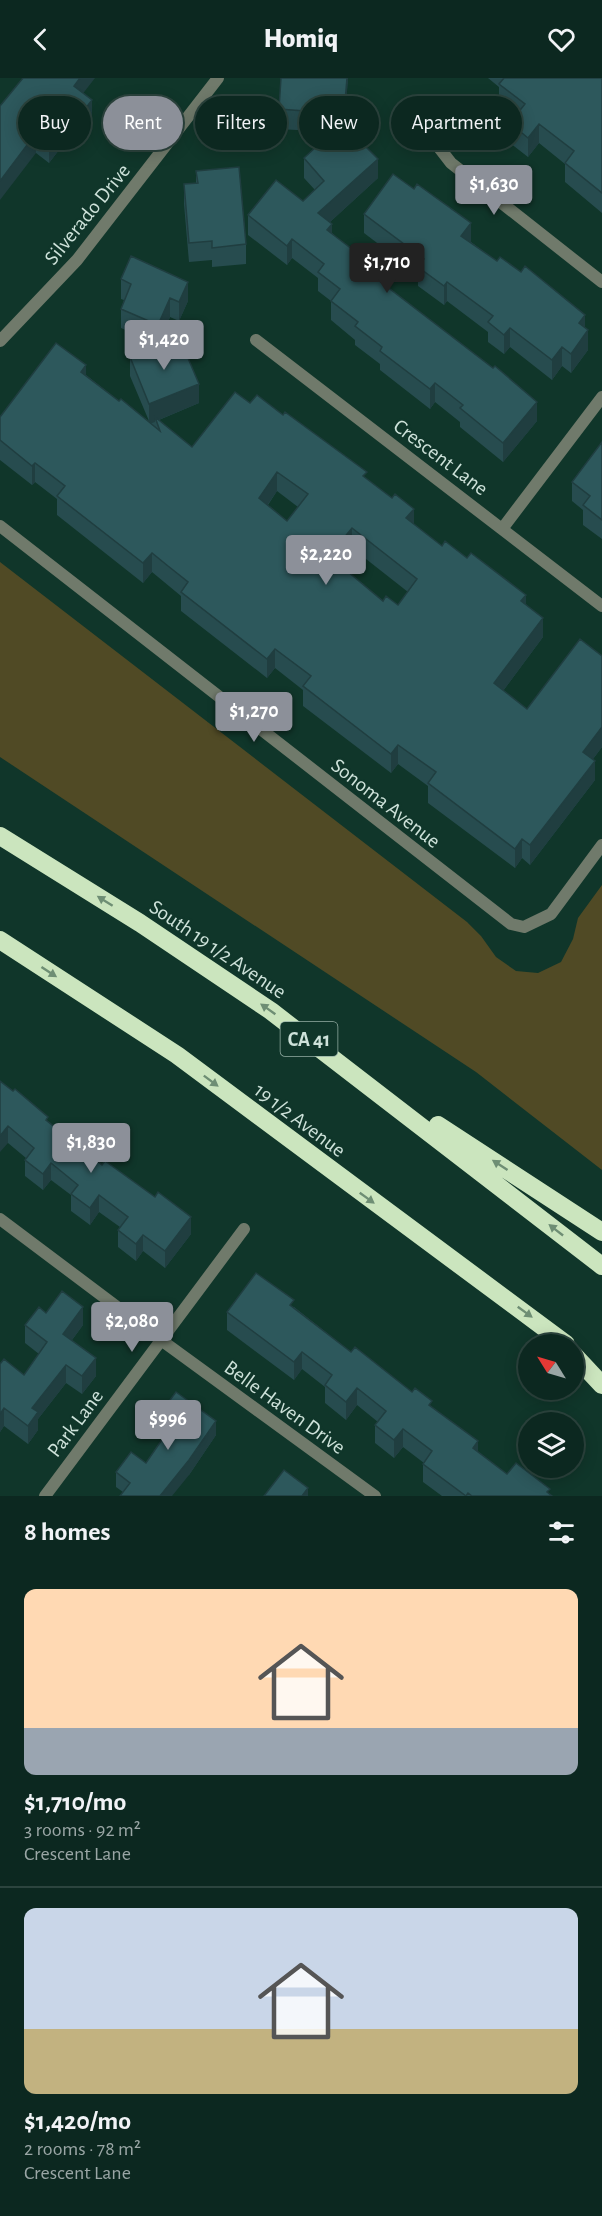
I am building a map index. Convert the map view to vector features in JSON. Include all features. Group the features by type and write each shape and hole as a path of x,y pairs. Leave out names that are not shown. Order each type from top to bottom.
{"highway":[{"name":"South 19 1/2 Avenue","path":"0,836 140,923 271,1011 602,1266"},
{"name":"19 1/2 Avenue","path":"0,940 177,1055 552,1334"},
{"path":"335,1059 602,1232"},
{"path":"584,1361 602,1375"},
{"path":"584,1365 602,1385"}],"street":[{"name":"Silverado Drive","path":"0,341 77,260 218,78"},
{"path":"441,150 451,163 602,282"},
{"name":"Crescent Lane","path":"256,340 602,606"},
{"path":"502,529 602,398"},
{"name":"Sonoma Avenue","path":"0,526 511,924 524,927 551,914 602,845"},
{"name":"Belle Haven Drive","path":"0,1219 375,1496"},
{"name":"Park Lane","path":"45,1496 244,1229"}],"shaded area":[{"path":"0,562 467,922 481,936 496,957 516,971 538,973 561,962 573,939 578,918 602,885 602,1170 476,1072 0,757"}],"building":[{"path":"23,78 80,78 74,86 87,96 18,96 18,150 23,150 0,181 0,106"},
{"path":"281,78 347,78 346,96 299,96 299,111 287,110 287,96 280,96"},
{"path":"504,78 602,78 602,193 565,163 574,151 539,124 528,138 522,133 522,108 525,104 522,102 522,96 515,96 499,84"},
{"path":"313,150 369,150 378,159 318,213 332,224 327,230 382,272 377,279 493,368 495,366 537,402 503,443 460,408 463,405 435,383 430,389 380,351 382,347 355,326 358,322 331,301 340,289 318,272 324,264 292,239 287,246 248,215 276,180 303,201 324,181 304,158"},
{"path":"239,167 246,244 212,248 212,241 189,243 184,184 198,183 196,171"},
{"path":"393,174 414,189 417,184 471,223 461,236 497,261 500,257 521,272 525,266 585,315 579,323 588,330 571,354 562,347 552,360 510,328 504,335 488,322 493,316 447,282 444,286 418,267 424,259 364,214"},
{"path":"131,256 188,282 179,302 170,298 158,325 121,309 131,284 121,279"},
{"path":"179,337 199,384 149,404 130,357"},
{"path":"56,343 86,365 81,372 119,401 121,399 160,431 155,417 192,447 235,392 250,403 257,395 283,415 285,412 367,472 363,476 392,498 395,494 414,509 406,518 442,546 445,541 467,558 471,553 526,595 521,601 543,618 494,683 527,709 580,639 602,656 602,727 583,752 595,761 530,845 522,839 515,849 428,783 436,772 398,745 391,754 303,686 311,676 275,649 267,659 181,592 188,582 152,553 143,563 57,496 65,486 35,463 32,466 0,440 0,417","holes":["277,472 308,494 287,521 259,498","352,528 417,579 398,605 386,596 383,601 329,556"]},
{"path":"602,442 602,520 583,505 590,496 572,482"},
{"path":"0,1081 13,1091 15,1089 48,1117 46,1120 102,1165 105,1161 155,1197 158,1192 191,1217 165,1251 143,1235 136,1244 118,1230 128,1217 99,1195 90,1208 71,1194 78,1185 51,1163 43,1174 25,1160 34,1148 8,1126 0,1136"},
{"path":"256,1273 294,1300 290,1305 351,1352 355,1347 412,1392 415,1388 432,1401 429,1405 478,1441 473,1448 507,1474 516,1463 518,1478 536,1478 550,1489 547,1492 552,1496 472,1496 468,1493 466,1496 423,1464 432,1451 403,1429 394,1440 375,1425 386,1411 357,1388 346,1402 325,1385 332,1375 302,1352 294,1362 227,1312"},
{"path":"62,1291 83,1307 63,1334 96,1358 82,1376 66,1365 32,1408 38,1412 28,1426 4,1408 0,1414 0,1364 4,1359 24,1375 47,1342 25,1325 39,1307 46,1313"},
{"path":"176,1392 216,1421 160,1496 120,1496 130,1483 116,1472 131,1452 146,1463 177,1418 164,1408"},
{"path":"284,1470 308,1488 302,1496 264,1496"}]}
